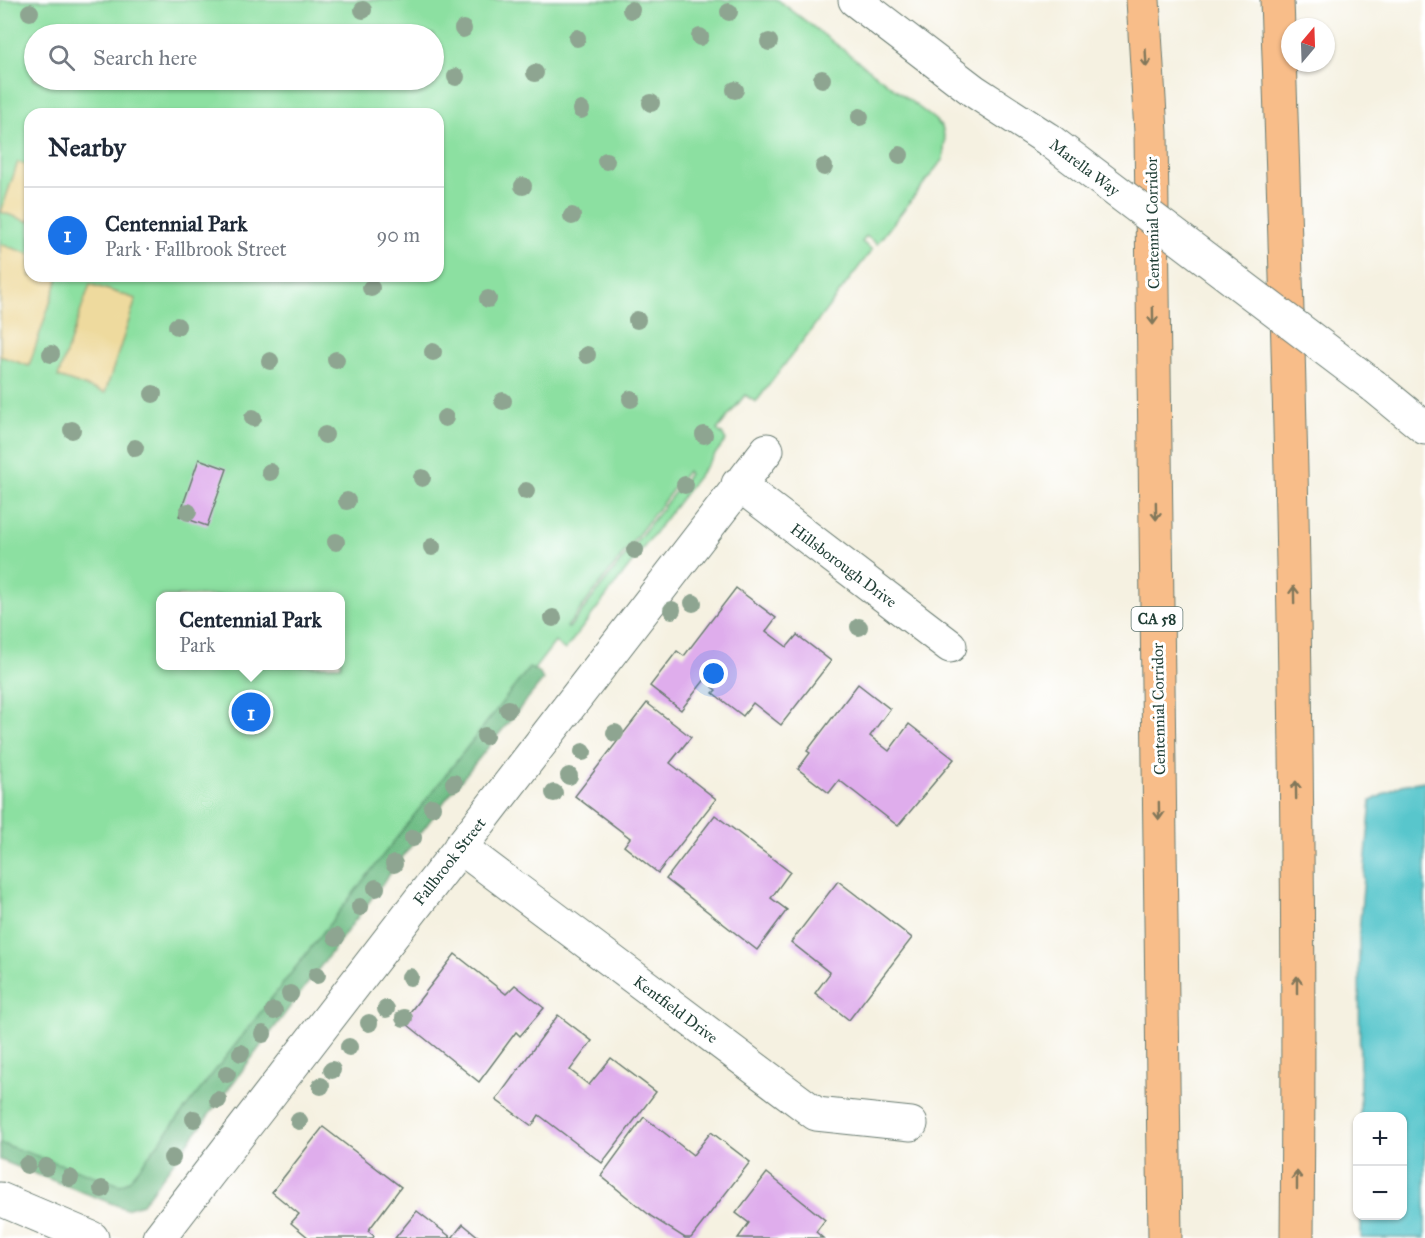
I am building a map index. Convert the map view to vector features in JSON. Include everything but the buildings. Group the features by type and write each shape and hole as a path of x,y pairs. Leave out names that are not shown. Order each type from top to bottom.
{"highway":[{"name":"Centennial Corridor","path":"1143,0 1151,132 1165,1238"},
{"path":"1277,0 1286,235 1294,624 1298,925 1297,1238"}],"street":[{"name":"Marella Way","path":"855,0 974,91 1049,140 1374,386 1425,429"},
{"name":"Fallbrook Street","path":"159,1238 766,450"},
{"name":"Hillsborough Drive","path":"738,484 950,646"},
{"name":"Kentfield Drive","path":"460,847 816,1114 911,1124"},
{"path":"0,1199 92,1238"}],"green space":[{"path":"0,0 778,0 934,119 942,127 945,140 943,159 877,244 866,236 862,242 872,250 756,402 745,395 717,430 726,440 565,650 555,642 140,1184 129,1190 0,1147","holes":["687,471 689,474 569,628 567,627"]},
{"path":"529,668 539,672 543,680 450,794 142,1204 126,1209 0,1160 0,1143 120,1185 129,1181"}],"sand":[{"path":"18,162 24,164 24,220 1,212"},
{"path":"0,244 24,252 24,282 57,282 29,366 0,356"},
{"path":"90,284 136,299 105,393 58,377"}],"water":[{"path":"1425,781 1425,1238 1361,1238 1361,1220 1407,1220 1407,1112 1360,1112 1359,932 1371,801 1401,785"}],"place":[{"name":"Centennial Park","path":"251,712"}]}
